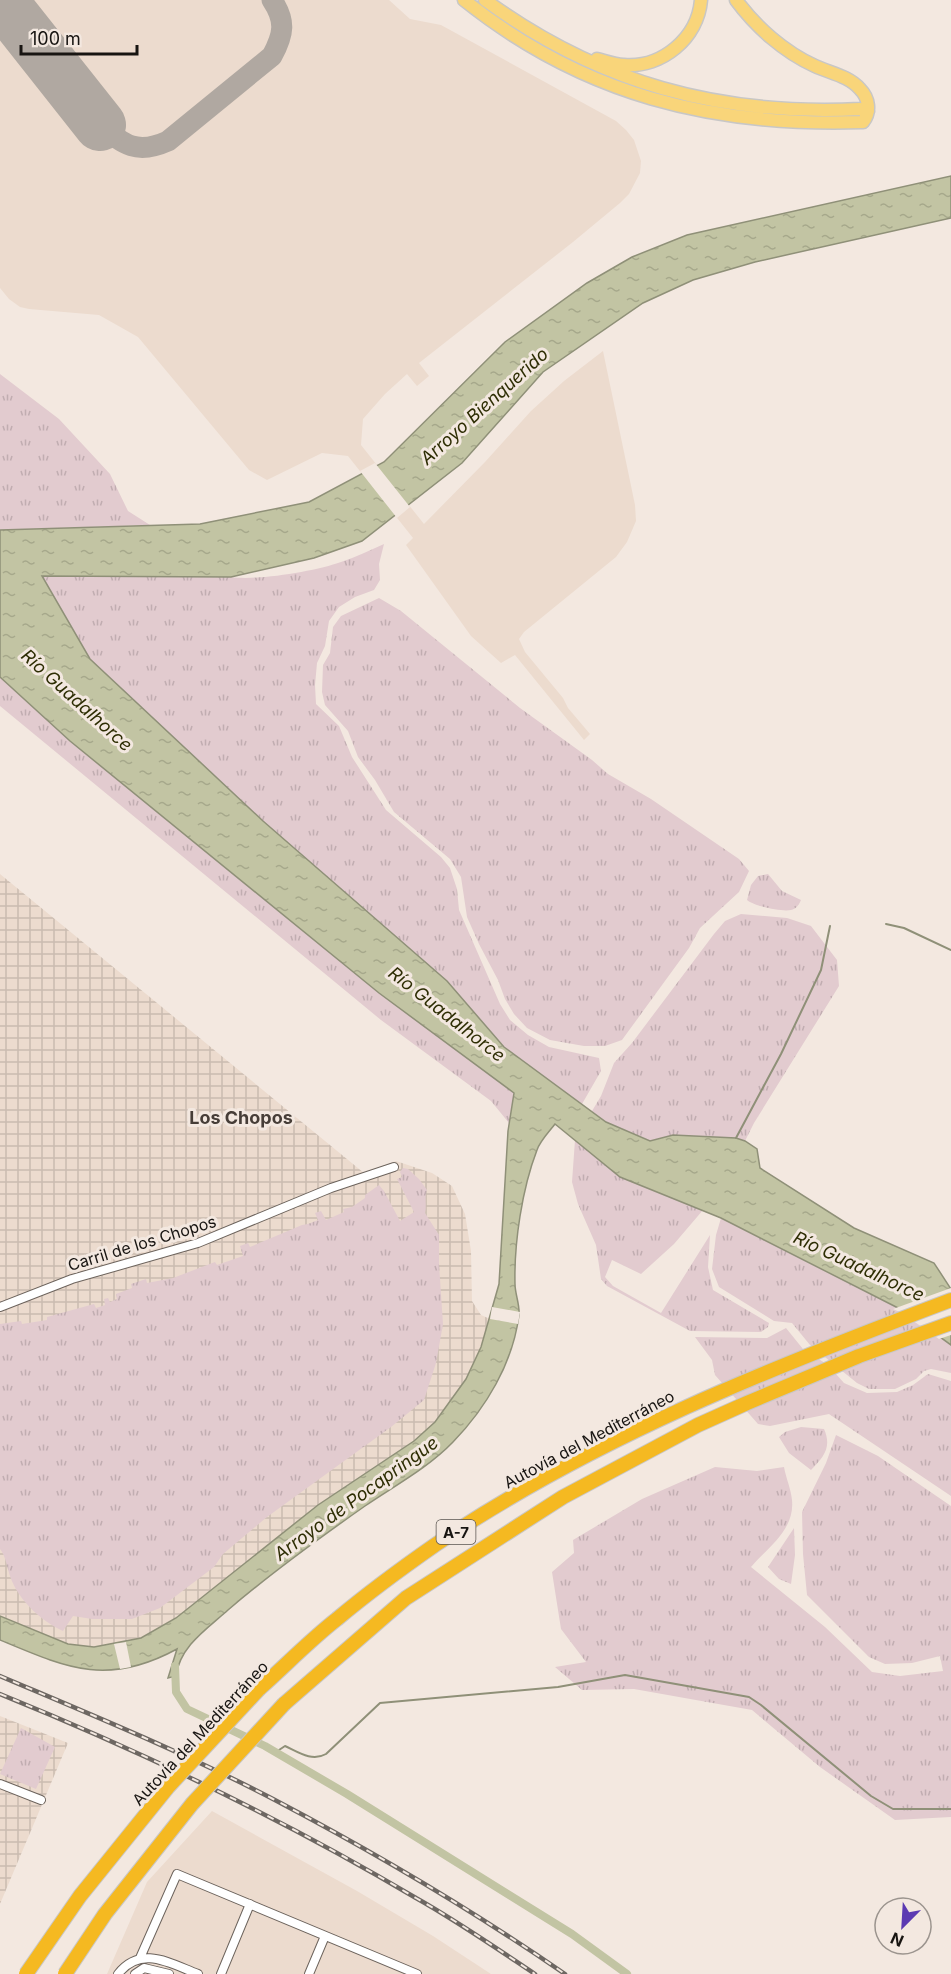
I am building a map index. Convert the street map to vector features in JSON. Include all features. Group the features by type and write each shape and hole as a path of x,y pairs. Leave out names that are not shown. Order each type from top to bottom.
{"highway":[{"name":"Autovía del Mediterráneo","path":"26,1974 80,1896 168,1787 259,1689 336,1619 435,1545 544,1477 678,1411 731,1386 951,1300"},
{"name":"A-7","path":"65,1974 105,1914 192,1804 284,1704 406,1598 563,1497 698,1425 859,1356 951,1323"}],"main road":[{"path":"464,0 503,29 549,56 596,79 646,98 699,111 752,120 807,123 863,114"},
{"path":"484,0 529,30 568,52 662,89 729,104 863,114"},
{"path":"568,52 624,65 644,64 657,59 679,46 690,34 696,23 701,0"},
{"path":"736,0 760,28 783,47 812,65 851,80 862,90 868,100 863,114"}],"street":[{"name":"Carril de los Chopos","path":"0,1307 72,1279 198,1243 331,1188 394,1167"},
{"path":"0,1784 41,1800"},
{"path":"140,1958 177,1874 325,1936 398,1970 417,1974"},
{"path":"221,1974 250,1904"},
{"path":"309,1974 325,1936"},
{"path":"118,1974 125,1965 140,1958 161,1959 198,1974"},
{"path":"135,1974 144,1968 169,1974"}],"shaded area":[{"path":"0,0 389,0 410,19 441,25 616,121 634,140 641,161 640,173 629,194 573,242 419,363 429,376 417,386 407,374 363,419 361,445 424,524 531,411 564,381 603,351 635,505 636,521 627,542 616,557 524,632 519,639 525,652 590,734 584,740 515,655 501,663 471,636 406,545 413,538 348,456 322,453 267,480 249,470 138,337 99,315 20,307 0,288"},
{"path":"0,874 364,1173 396,1161 432,1173 452,1186 465,1214 471,1251 472,1301 481,1315 490,1319 481,1347 466,1379 435,1422 414,1441 318,1505 176,1618 141,1638 94,1647 67,1644 0,1616"},
{"path":"0,1716 68,1743 0,1904"},
{"path":"212,1811 357,1891 491,1974 107,1974 147,1882"}],"green space":[{"path":"0,374 59,419 110,474 128,511 150,525 0,530"},
{"path":"384,544 379,564 380,580 374,590 355,597 339,607 329,621 325,646 317,663 316,704 339,726 352,757 386,810 441,857 450,868 457,889 459,910 500,1004 510,1020 528,1035 549,1047 599,1058 601,1071 582,1104 504,1047 447,981 263,821 90,659 41,575 242,578 271,576 330,565"},
{"path":"379,598 401,611 520,708 608,774 651,799 739,859 749,871 739,892 700,928 689,948 622,1040 605,1046 584,1046 550,1040 527,1028 514,1014 467,917 461,877 450,859 394,812 358,757 348,731 325,705 322,692 323,665 330,653 333,627 341,616"},
{"path":"0,677 70,741 379,993 514,1093 509,1123 491,1101 381,1020 0,706"},
{"path":"768,874 782,891 801,900 796,908 775,909 747,900 751,885 758,876"},
{"path":"741,914 787,918 811,926 837,960 839,986 745,1141 736,1138 673,1135 650,1141 606,1122 592,1111 601,1096 614,1063 632,1043 725,921"},
{"path":"575,1140 620,1177 703,1210 674,1244 641,1274 612,1260 605,1277 613,1286 661,1313 710,1235 708,1267 713,1290 769,1323 768,1327 761,1332 690,1331 607,1286 601,1279 596,1245 578,1204 572,1182"},
{"path":"403,1168 408,1169 419,1179 427,1190 425,1213 439,1235 443,1324 436,1363 424,1400 391,1427 267,1517 223,1554 214,1567 160,1608 132,1619 92,1619 73,1616 63,1631 39,1616 24,1601 14,1585 0,1549 0,1324 21,1321 22,1324 47,1320 47,1317 94,1304 96,1308 105,1305 104,1299 108,1298 110,1302 117,1299 116,1294 132,1288 131,1284 146,1279 147,1283 173,1278 215,1262 217,1265 243,1256 240,1246 248,1243 250,1247 318,1220 315,1213 321,1211 326,1220 344,1212 343,1209 352,1207 379,1185 400,1221 414,1212 397,1179 402,1177 400,1172"},
{"path":"721,1218 904,1311 951,1345 951,1373 931,1369 924,1371 916,1379 895,1389 869,1389 857,1383 810,1345 792,1323 774,1321 719,1287 712,1269 716,1235"},
{"path":"786,1328 803,1349 828,1365 844,1383 867,1393 897,1392 913,1385 928,1374 951,1381 951,1496 829,1414 770,1426 758,1424 715,1375 712,1360 695,1337 767,1338"},
{"path":"801,1427 824,1429 826,1435 825,1451 820,1461 811,1470 789,1453 779,1437 785,1432"},
{"path":"836,1435 878,1456 951,1506 951,1817 895,1820 820,1767 752,1710 634,1689 582,1690 555,1667 586,1662 561,1629 552,1572 574,1553 573,1540 642,1499 715,1467 757,1471 784,1467 791,1492 792,1511 785,1529 751,1567 825,1627 872,1672 900,1676 943,1671 940,1656 912,1663 885,1664 869,1657 807,1595 802,1512 826,1463"},
{"path":"794,1528 795,1555 791,1584 779,1579 768,1567"},
{"path":"21,1728 55,1747 36,1789 0,1774"}],"water":[{"path":"951,176 951,218 755,262 693,280 643,303 543,372 462,463 362,541 314,558 231,577 42,576 90,659 263,821 447,981 504,1047 606,1122 650,1141 673,1135 736,1138 745,1141 757,1149 760,1168 854,1228 934,1263 951,1289 951,1345 904,1311 721,1218 620,1177 555,1124 538,1147 523,1199 515,1268 519,1315 511,1350 487,1400 453,1442 422,1468 312,1544 244,1596 203,1631 189,1647 176,1676 168,1678 177,1649 152,1661 129,1668 87,1669 46,1659 0,1640 0,1616 68,1644 94,1647 141,1638 176,1618 318,1505 414,1441 435,1422 466,1379 481,1347 499,1284 508,1131 514,1093 379,993 70,741 0,677 0,530 200,524 309,502 384,462 505,342 587,283 632,257 687,235"}],"pier":[{"path":"375,463 410,507 397,518 360,471"},
{"path":"951,1288 951,1335 939,1339 893,1309"},
{"path":"492,1307 520,1312 518,1324 490,1319"},
{"path":"126,1642 131,1667 120,1669 114,1644"}],"waterway":[{"path":"886,924 904,928 951,950"},
{"path":"736,1138 781,1054 821,970 830,926"},
{"path":"175,1666 176,1692 187,1709 265,1746 347,1794 572,1934 627,1974"},
{"path":"276,1752 285,1746 310,1757 326,1754 380,1703 558,1687 625,1675 749,1697 871,1796 893,1809 951,1809"}],"taxiway":[{"path":"100,125 131,146 148,147 168,141 272,56 282,28 280,15 272,0"}],"runway":[{"path":"1,0 100,125"}],"railway":[{"path":"0,1676 172,1750 273,1799 422,1882 565,1974"},
{"path":"0,1694 107,1739 264,1814 431,1907 535,1974"}],"district":[{"name":"Los Chopos","path":"241,1117"}],"water label":[{"name":"Arroyo Bienquerido","path":"484,406"},
{"name":"Río Guadalhorce","path":"77,700"},
{"name":"Río Guadalhorce","path":"447,1014"},
{"name":"Río Guadalhorce","path":"859,1266"},
{"name":"Arroyo de Pocapringue","path":"356,1498"}]}
